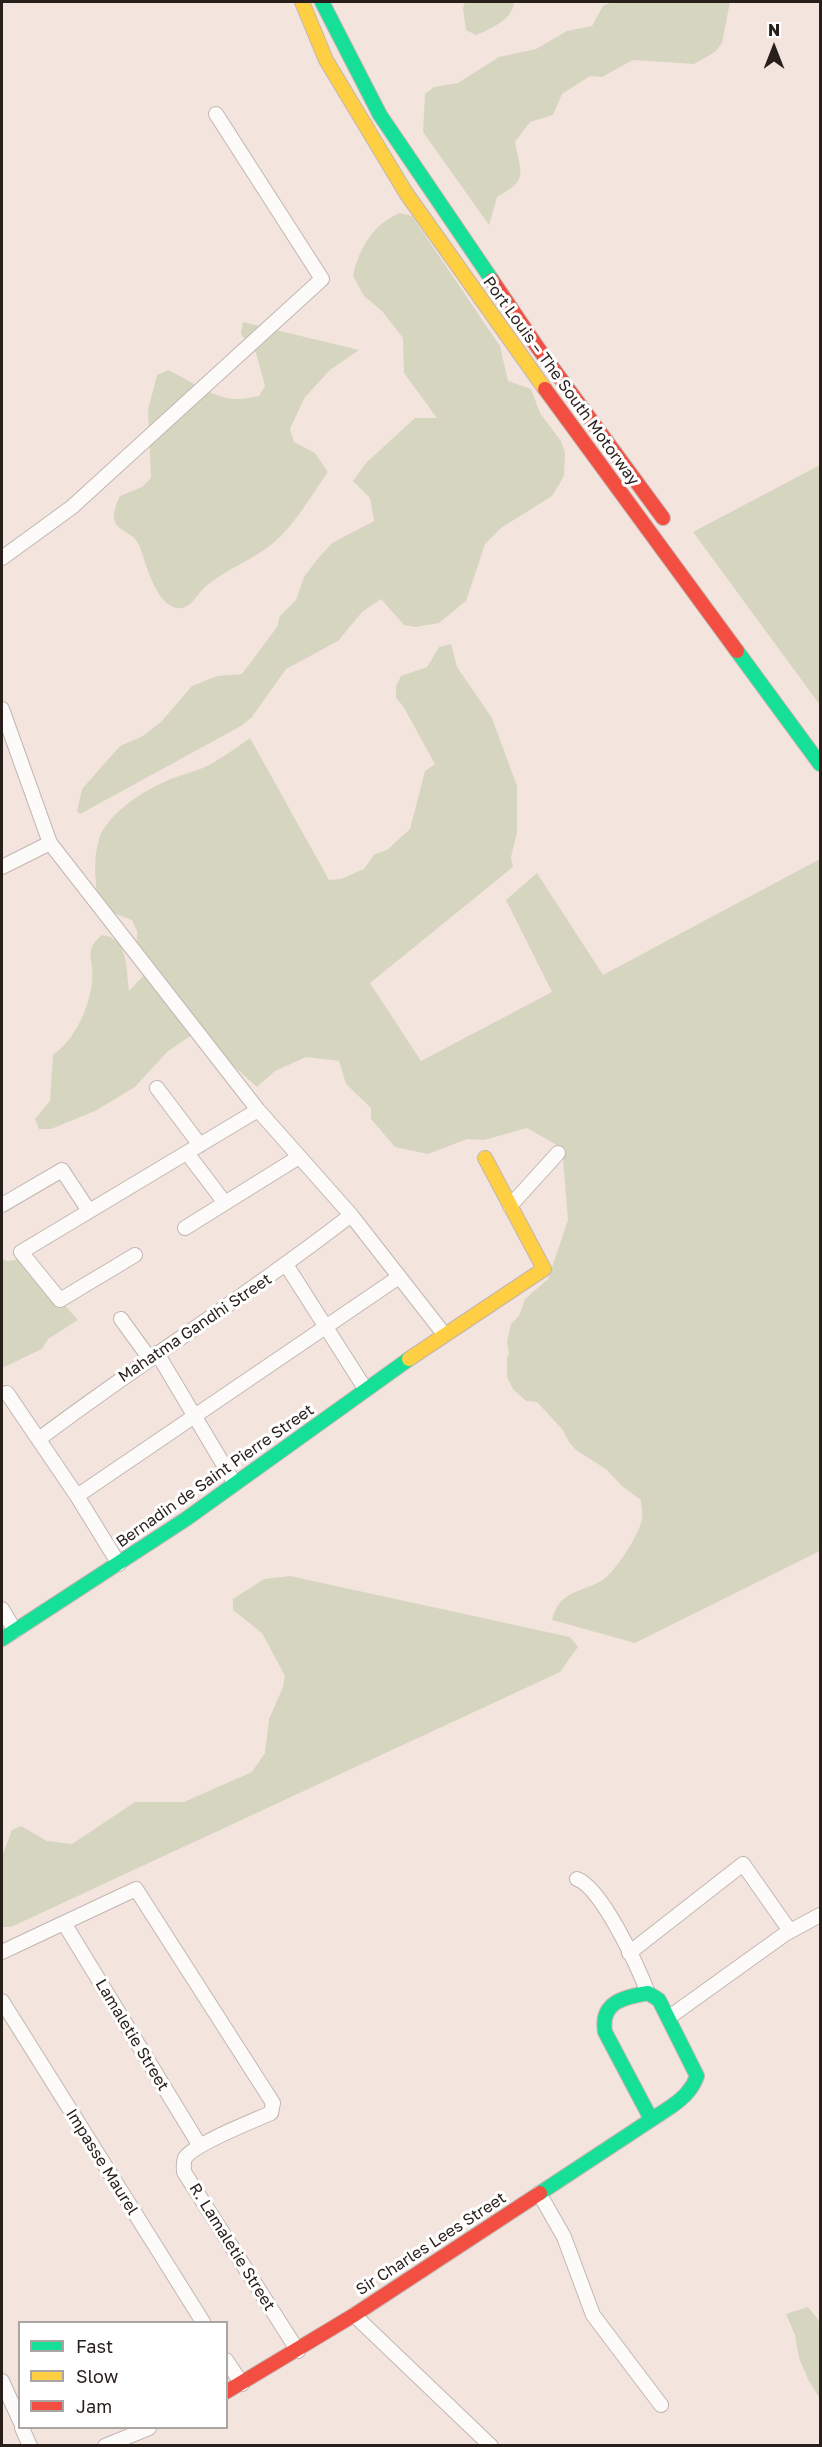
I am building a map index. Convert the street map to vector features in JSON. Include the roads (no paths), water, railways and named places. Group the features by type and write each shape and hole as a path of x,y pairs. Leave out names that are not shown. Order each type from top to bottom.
{"main road":[{"path":"296,2 326,60"},
{"name":"Port Louis – The South Motorway","path":"302,2 326,60 406,193 559,408 820,764"},
{"name":"Port Louis – The South Motorway","path":"322,2 380,115 419,174 538,348 672,531"},
{"path":"328,2 346,50"},
{"path":"485,1158 510,1206"},
{"name":"Bernadin de Saint Pierre Street","path":"2,1639 119,1564 444,1334 544,1269 510,1206"},
{"path":"648,1993 635,1995 611,2007 605,2012 603,2021 605,2032 651,2120"},
{"name":"Sir Charles Lees Street","path":"228,2391 354,2316 687,2094 695,2085 697,2076 659,2000 648,1993"}],"street":[{"path":"2,558 72,507 322,279 216,114"},
{"path":"2,709 50,843 258,1110 351,1215 444,1334"},
{"path":"2,867 50,843"},
{"path":"157,1088 200,1145"},
{"path":"135,1255 60,1300 21,1252 258,1110"},
{"path":"187,1153 225,1203"},
{"path":"510,1206 558,1153"},
{"path":"185,1228 299,1157"},
{"path":"2,1205 62,1170 89,1211"},
{"name":"Mahatma Gandhi Street","path":"39,1438 153,1356 286,1266 351,1215"},
{"path":"286,1266 366,1390"},
{"path":"77,1496 399,1277"},
{"path":"122,1319 153,1356 195,1417 235,1484"},
{"path":"7,1393 77,1496 119,1564"},
{"path":"2,1609 15,1631"},
{"path":"629,1953 743,1864 790,1930"},
{"path":"577,1879 594,1890 648,1993"},
{"path":"2,1952 136,1889 273,2103 271,2113 200,2146"},
{"path":"668,2018 790,1930 820,1915"},
{"name":"Lamaletie Street","path":"64,1923 200,2146"},
{"name":"Impasse Maurel","path":"2,2001 202,2321"},
{"name":"R. Lamaletie Street","path":"200,2146 186,2156 183,2163 184,2172 298,2350"},
{"path":"539,2193 564,2237 593,2315 661,2405"},
{"path":"354,2316 491,2445"},
{"path":"228,2363 242,2384"},
{"path":"2,2381 18,2417"},
{"path":"23,2429 30,2445"},
{"path":"113,2444 145,2429"}]}
